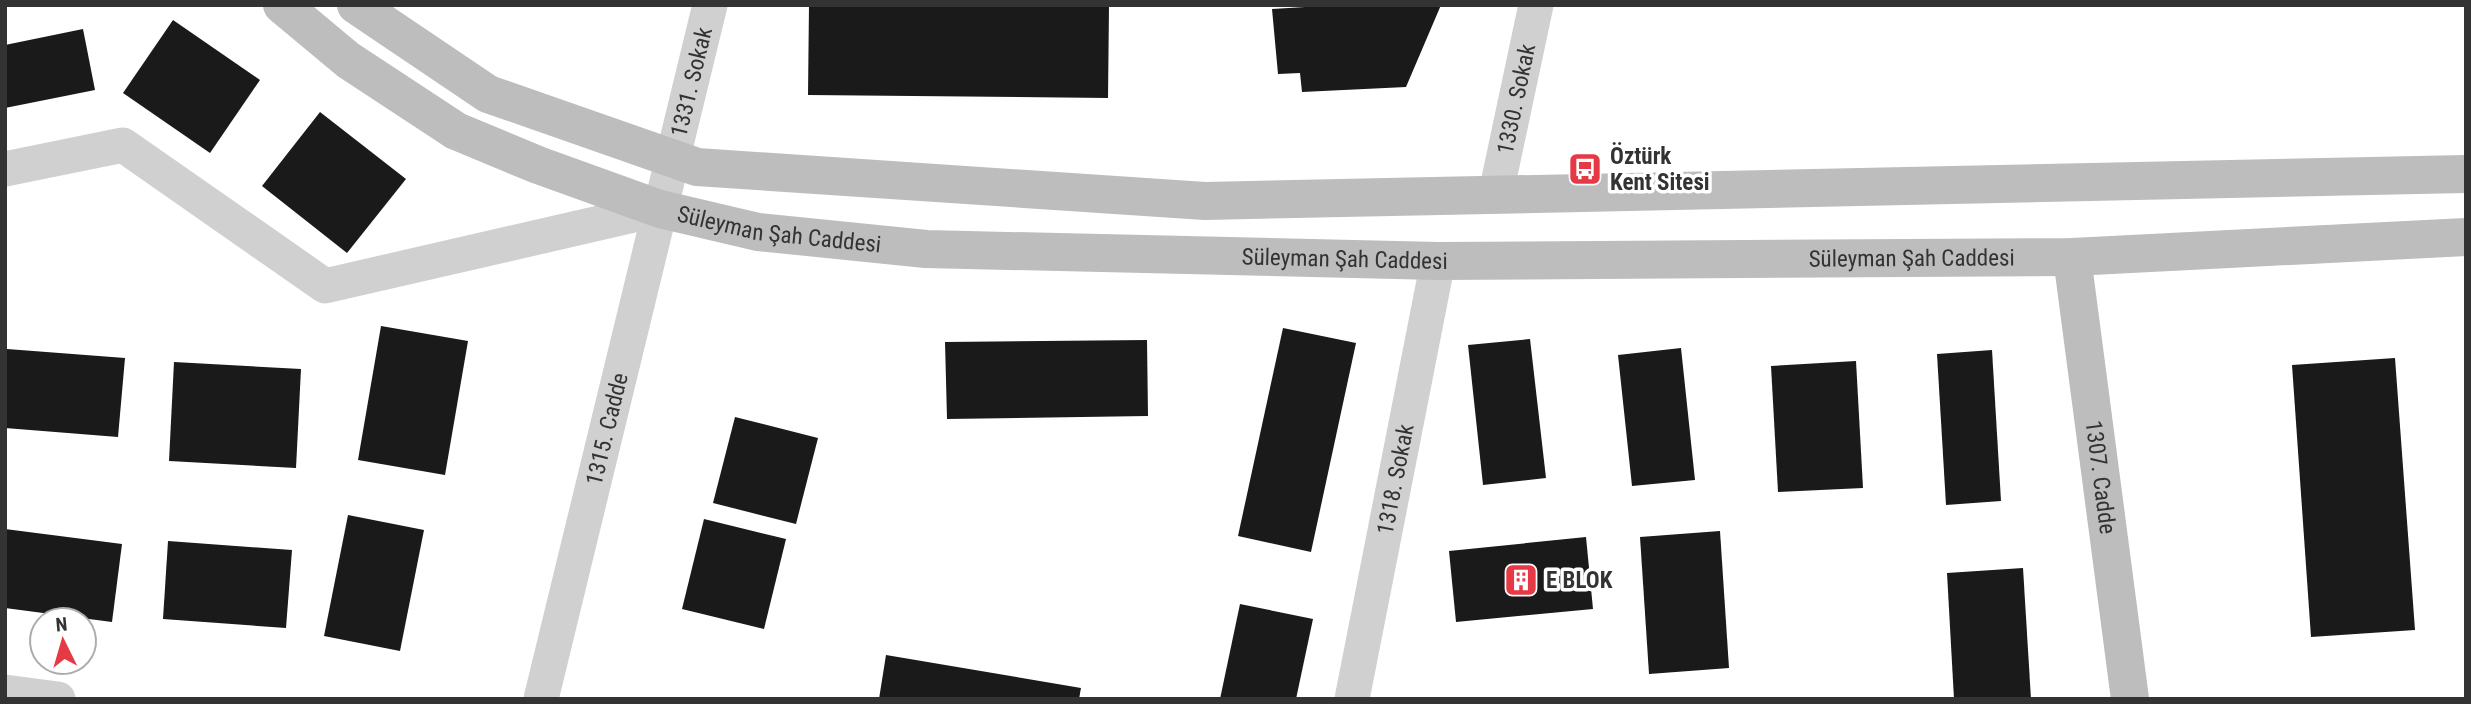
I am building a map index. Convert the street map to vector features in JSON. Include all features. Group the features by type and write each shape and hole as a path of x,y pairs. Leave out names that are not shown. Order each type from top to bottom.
{"main road":[{"name":"Süleyman Şah Caddesi","path":"282,5 348,60 456,131 538,165 660,209 758,232 926,249 1438,261 2072,257 2466,237"},
{"name":"Süleyman Şah Caddesi","path":"356,5 488,94 697,167 1205,201 2466,174"},
{"name":"1307. Cadde","path":"2072,257 2130,699"}],"street":[{"name":"1331. Sokak","path":"672,159 710,5"},
{"name":"1330. Sokak","path":"1496,194 1536,5"},
{"path":"5,169 123,145 325,286 660,209"},
{"name":"1315. Cadde","path":"541,699 672,159"},
{"name":"1318. Sokak","path":"1352,699 1438,261"},
{"path":"14,695 58,699"}],"building":[{"path":"809,5 1109,5 1108,98 808,95"},
{"path":"1338,5 1441,5 1406,87 1302,92 1300,73 1278,74 1272,9"},
{"path":"173,20 260,80 210,153 123,93"},
{"path":"83,29 95,90 5,108 5,45"},
{"path":"320,112 406,179 347,253 262,186"},
{"path":"381,326 468,341 445,475 358,460"},
{"path":"1283,328 1356,343 1311,552 1238,536"},
{"path":"1530,339 1546,478 1483,485 1468,345"},
{"path":"1147,340 1148,416 947,419 945,342"},
{"path":"1681,348 1695,480 1632,486 1618,355"},
{"path":"7,349 125,358 118,437 5,428"},
{"path":"1992,350 2001,501 1946,505 1937,354"},
{"path":"2395,358 2415,630 2311,637 2292,365"},
{"path":"1856,361 1863,488 1778,492 1771,366"},
{"path":"174,362 301,369 296,468 169,461"},
{"path":"735,417 818,438 796,524 713,503"},
{"path":"348,515 424,530 400,651 324,636"},
{"path":"704,519 786,539 764,629 682,609"},
{"path":"5,529 122,544 112,622 98,620 98,606 28,606 28,611 5,608"},
{"path":"1720,531 1729,668 1649,674 1640,537"},
{"name":"E BLOK","path":"1586,537 1593,609 1456,622 1449,551"},
{"path":"168,541 292,550 286,628 163,619"},
{"path":"2023,568 2031,699 1954,699 1947,573"},
{"path":"1240,604 1313,619 1296,699 1220,699"},
{"path":"886,655 1081,688 1079,699 879,699"}],"place":[{"name":"Öztürk Kent Sitesi","path":"1585,169"},
{"name":"E BLOK","path":"1521,580"}]}
